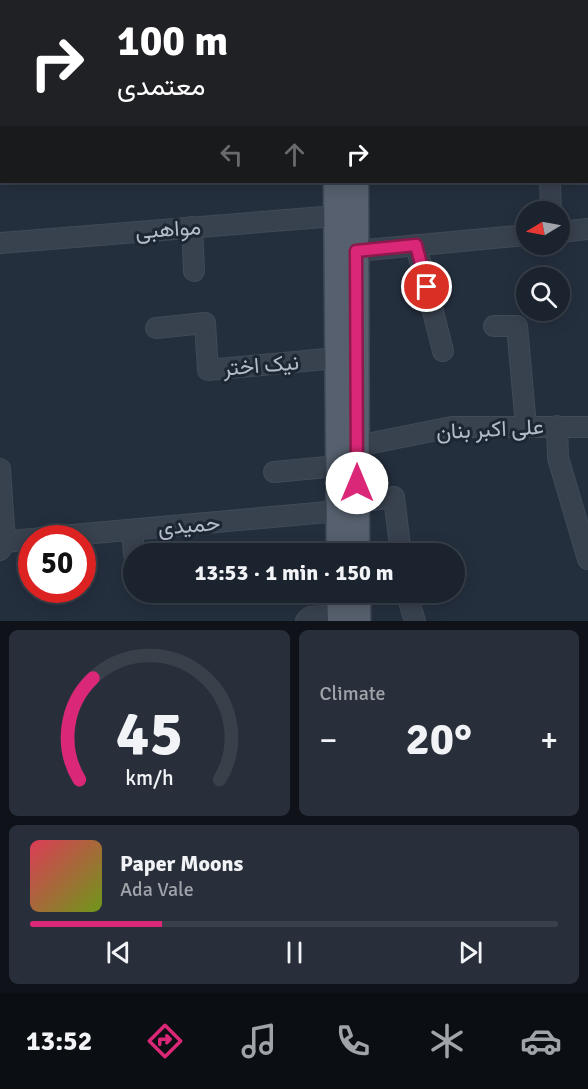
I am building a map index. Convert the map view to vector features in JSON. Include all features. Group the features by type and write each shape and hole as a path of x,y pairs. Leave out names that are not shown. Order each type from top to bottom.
{"main road":[{"path":"336,183 338,466 355,543"},
{"path":"341,543 357,446 356,183"}],"street":[{"path":"550,183 551,201"},
{"name":"مواهبی","path":"0,243 336,216"},
{"path":"192,227 194,272"},
{"path":"570,230 588,229"},
{"path":"356,251 516,236"},
{"path":"416,245 443,351"},
{"name":"نیک اختر","path":"156,328 205,323 208,370 337,358"},
{"path":"494,326 517,326 526,426"},
{"path":"557,426 558,458 588,559"},
{"name":"علی اکبر بنان","path":"357,446 452,427 588,427"},
{"path":"274,472 338,466"},
{"path":"0,469 2,546 18,542"},
{"name":"حمیدی","path":"96,533 348,507 394,497 400,543"},
{"path":"132,530 133,543"},
{"path":"409,603 415,621"},
{"path":"306,621 310,617 344,612"}],"route":[{"path":"357,483 356,251 416,245 427,287"}]}
